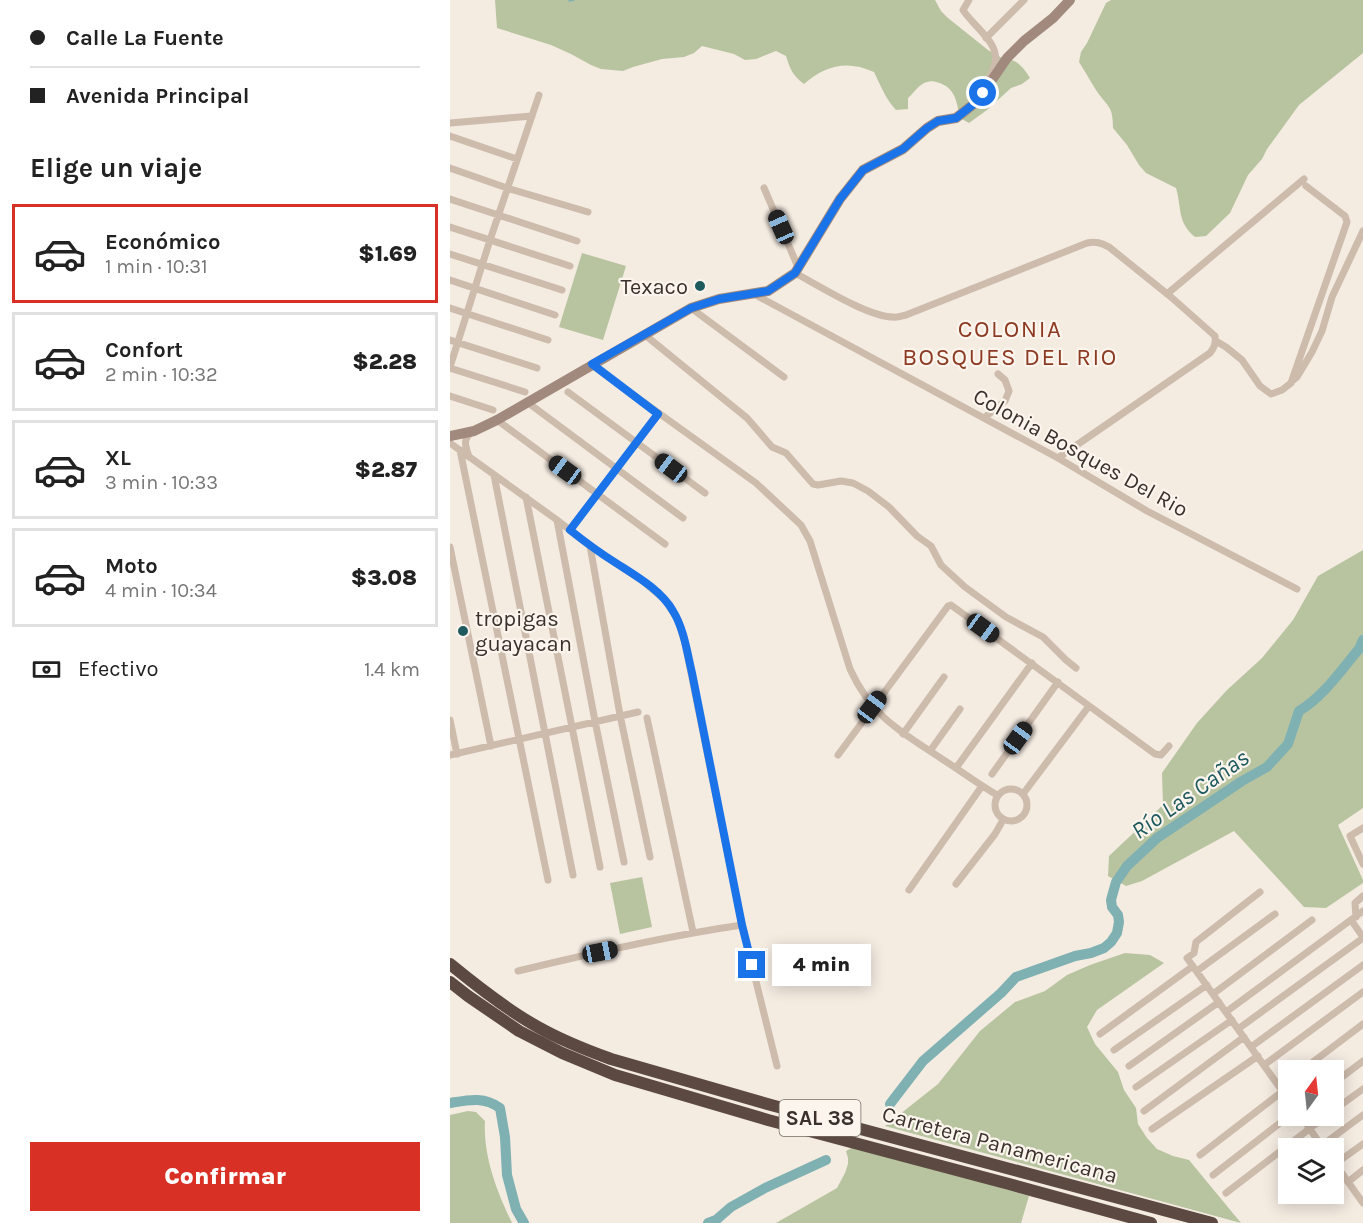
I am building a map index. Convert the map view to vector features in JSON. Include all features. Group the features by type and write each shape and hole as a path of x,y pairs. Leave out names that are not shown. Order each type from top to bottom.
{"highway":[{"name":"Carretera Panamericana","path":"450,964 517,1014 538,1027 588,1051 771,1105 1212,1223"},
{"name":"Carretera Panamericana","path":"450,982 519,1031 543,1044 582,1062 635,1081 802,1129 1151,1223"},
{"path":"766,1119 771,1115 771,1105"},
{"path":"802,1129 800,1121 805,1114"}],"street":[{"path":"969,0 963,10 992,43 995,53 996,61 983,93"},
{"path":"986,38 1024,0"},
{"path":"469,457 466,436 495,415 526,397 592,364 691,308 719,299 768,291 796,270 840,199 863,170 903,149 938,121 956,118 975,103 1007,58 1070,0"},
{"path":"539,95 467,314 454,341 450,368 526,397 682,518"},
{"path":"450,123 532,116"},
{"path":"450,136 517,159"},
{"path":"450,168 588,212"},
{"path":"1167,294 1305,182 1345,216 1347,222 1291,383"},
{"path":"764,188 796,270 862,309 892,318 906,315 1095,241 1108,247 1215,336 1214,348 1210,353 1058,458"},
{"path":"450,199 577,241"},
{"path":"450,227 570,266"},
{"path":"1216,341 1242,360 1260,386 1271,394 1282,390 1297,377 1312,352 1322,331 1332,297 1363,231"},
{"path":"450,254 562,290"},
{"path":"450,280 555,315"},
{"name":"Colonia Bosques Del Rio","path":"752,293 1058,458 1147,511 1297,589"},
{"path":"450,308 548,340"},
{"path":"691,308 784,377"},
{"path":"645,334 747,418 772,447 786,453 813,484 841,481 854,483 868,491 890,507 917,536 931,546 941,565 965,587 1006,617 1043,637 1076,668"},
{"path":"454,341 537,368"},
{"path":"592,364 756,483 801,525 813,549 849,669 858,688 872,707 903,734 997,795"},
{"path":"984,418 1005,401 1009,391 1005,380 999,374"},
{"path":"568,392 705,493"},
{"path":"450,396 495,415 665,544"},
{"path":"570,530 658,414"},
{"path":"450,436 474,431"},
{"path":"450,443 590,546 643,581 665,600 678,620 686,643 742,925 777,1066"},
{"path":"460,450 548,880"},
{"path":"494,475 573,875"},
{"path":"526,497 600,867"},
{"path":"557,520 624,862"},
{"path":"590,546 620,715 650,857"},
{"path":"450,547 491,746"},
{"path":"838,755 951,605 1155,754 1161,755 1169,746"},
{"path":"956,768 1032,663"},
{"path":"903,734 944,677"},
{"path":"992,774 1058,682"},
{"path":"1023,794 1089,706"},
{"path":"930,751 960,709"},
{"path":"450,720 453,755 638,712"},
{"path":"647,718 693,932"},
{"path":"909,890 982,786"},
{"path":"1010,789 1023,794 1027,804 1024,815 1014,821 1003,820 998,816 994,806 997,795 1010,789"},
{"path":"956,884 995,834 1003,820"},
{"path":"1362,859 1350,836 1363,828"},
{"path":"1260,892 1196,942 1194,953 1188,958 1278,1085"},
{"path":"1238,1029 1363,938 1353,918 1355,903 1363,896"},
{"path":"1226,1012 1363,911"},
{"path":"1100,1034 1275,914"},
{"path":"1213,994 1312,920"},
{"path":"518,971 693,932 742,925"},
{"path":"1251,1047 1363,964"},
{"path":"1114,1050 1207,985"},
{"path":"1264,1065 1363,992"},
{"path":"1129,1066 1219,1002"},
{"path":"1136,1087 1232,1020"},
{"path":"1316,1060 1363,1024"},
{"path":"1144,1112 1244,1037"},
{"path":"1152,1129 1258,1056"},
{"path":"1344,1075 1363,1061"},
{"path":"1344,1103 1363,1089"},
{"path":"1200,1155 1278,1091"},
{"path":"1334,1138 1363,1115"},
{"path":"1213,1175 1278,1125"},
{"path":"1226,1193 1312,1126"},
{"path":"1309,1128 1315,1138"},
{"path":"1344,1156 1363,1144"},
{"path":"1348,1182 1363,1170"},
{"path":"1344,1177 1362,1200"}],"green space":[{"path":"495,0 935,0 948,18 988,50 1004,59 1016,62 1030,78 1011,88 969,123 960,118 955,98 950,90 939,83 931,81 922,85 908,98 908,109 896,110 874,72 855,66 837,66 820,72 804,84 792,72 786,56 776,51 756,59 745,60 734,54 702,46 694,53 684,57 662,59 623,71 601,69 551,45 497,28"},
{"path":"1111,0 1363,0 1363,53 1299,105 1262,159 1248,175 1230,213 1206,236 1195,237 1185,226 1176,188 1146,173 1139,165 1113,128 1109,107 1079,62 1081,52 1106,3"},
{"path":"582,253 626,266 603,340 559,327"},
{"path":"1363,550 1363,808 1338,825 1363,883 1326,908 1304,907 1234,831 1142,881 1126,886 1108,876 1109,856 1163,805 1162,773 1197,723 1227,690 1262,658 1293,620 1318,576"},
{"path":"642,877 652,927 620,934 610,883"},
{"path":"1125,953 1150,955 1164,963 1097,1010 1087,1027 1095,1044 1118,1072 1124,1090 1136,1108 1138,1124 1147,1138 1157,1149 1189,1160 1241,1223 885,1126 938,1084 980,1031 1015,1002 1045,991 1067,975"},
{"path":"468,1111 476,1112 485,1121 486,1147 492,1174 512,1223 450,1223 450,1115"},
{"path":"857,1145 1029,1196 1021,1223 776,1223 837,1188 848,1164 846,1151"}],"waterway":[{"path":"569,1 574,0"},
{"name":"Río Las Cañas","path":"890,1104 923,1061 1001,993 1016,977 1075,956 1091,953 1104,948 1111,942 1117,933 1119,922 1111,900 1116,882 1127,866 1157,838 1267,767 1288,744 1299,711 1332,682 1359,649 1363,640"},
{"name":"Río Las Cañas","path":"450,1103 482,1100 500,1108 505,1137 507,1175 516,1209 524,1223"},
{"name":"Río Las Cañas","path":"708,1223 765,1188 826,1160"}],"place":[{"name":"Texaco","path":"700,286"},
{"name":"tropigas guayacan","path":"463,631"}],"district":[{"name":"COLONIA BOSQUES DEL RIO","path":"1010,343"}],"route":[{"path":"752,965 686,643 678,620 665,600 643,581 570,530 658,414 592,364 691,308 719,299 768,291 795,273 840,199 863,170 903,149 938,121 956,118 975,103 983,93"}]}
